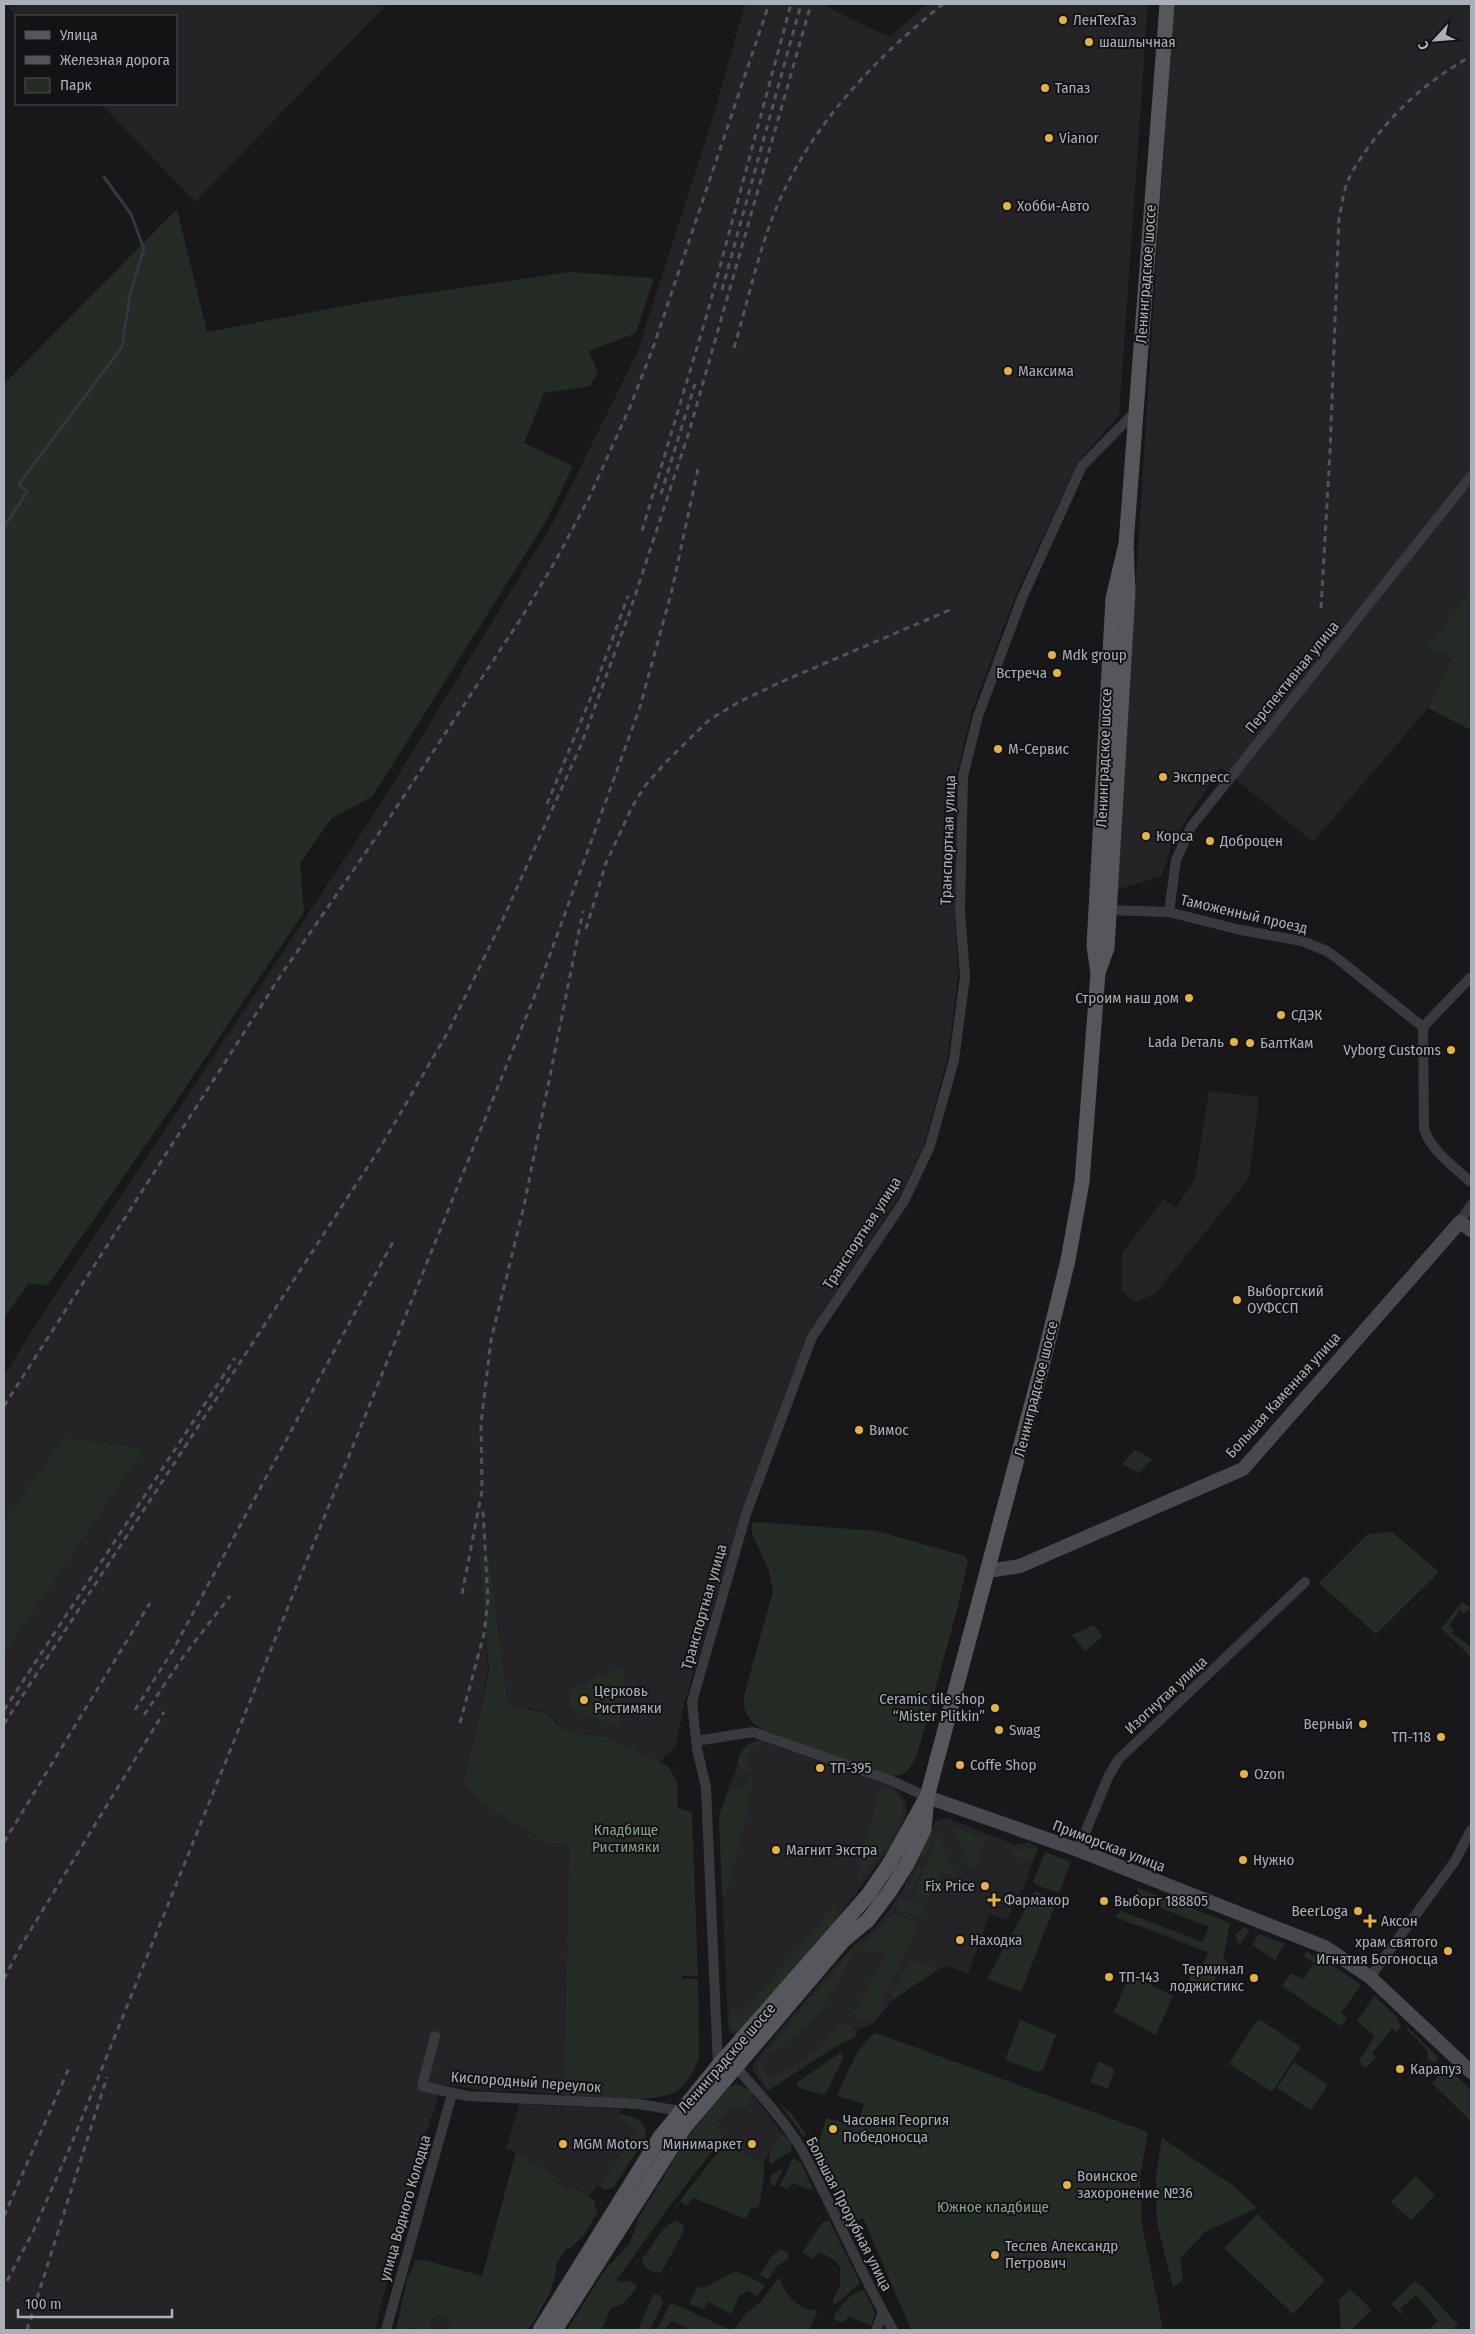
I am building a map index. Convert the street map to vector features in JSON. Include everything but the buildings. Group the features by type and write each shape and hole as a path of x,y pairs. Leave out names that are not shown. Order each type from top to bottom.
{"main road":[{"name":"Ленинградское шоссе","path":"555,2330 669,2149 700,2108 844,1940 868,1920 890,1891 924,1829 928,1796 1068,1260 1082,1182 1098,973 1107,948 1103,910 1128,591 1126,544 1167,4"},
{"name":"Большая Каменная улица","path":"988,1571 1020,1566 1243,1468 1465,1226"},
{"name":"Ленинградское шоссе","path":"540,2330 628,2186 680,2111 868,1895 890,1863 928,1796"},
{"name":"Приморская улица","path":"928,1796 1078,1850 1312,1941 1370,1977 1471,2072"}],"street":[{"name":"Транспортная улица","path":"718,2066 706,1787 696,1741 692,1702 746,1514 812,1337 904,1201 930,1146 954,1060 965,977 960,911 963,776 978,716 1022,598 1082,466 1137,410"},
{"name":"Перспективная улица","path":"1169,912 1176,860 1191,827 1471,476"},
{"name":"Таможенный проезд","path":"1103,910 1169,912 1241,930 1302,940 1328,952 1423,1027"},
{"path":"1471,977 1423,1027 1424,1129 1427,1139 1438,1152 1471,1182"},
{"name":"Большая Каменная улица","path":"1465,1226 1471,1206"},
{"name":"Изогнутая улица","path":"1078,1850 1109,1775 1119,1759 1305,1582"},
{"name":"Приморская улица","path":"696,1741 753,1732 892,1781 928,1796"},
{"path":"1370,1977 1455,1861 1471,1830"},
{"name":"Кислородный переулок","path":"435,2036 422,2086 452,2094 639,2104 680,2111"},
{"name":"Большая Прорубная улица","path":"736,2066 765,2100 801,2150 893,2330"},
{"name":"улица Водного Колодца","path":"386,2330 452,2094"},
{"path":"876,2330 883,2313"}],"shaded area":[{"path":"5,4 387,4 195,202 102,105 178,105 178,15 16,15"},
{"path":"745,4 828,4 828,7 889,37 927,4 1148,4 1119,416 1078,462 1016,594 972,711 956,777 955,912 958,977 948,1056 924,1145 900,1195 808,1334 741,1513 683,1708 676,1747 659,1762 607,1737 571,1733 557,1723 547,1712 508,1704 489,1556 479,1555 488,1671 463,1785 492,1810 546,1843 569,1843 563,2095 528,2091 489,2091 443,2084 421,2148 375,2330 4,2330 4,1375 55,1295 373,816 554,521 637,353 711,124"},
{"path":"1173,4 1471,4 1471,591 1428,645 1452,659 1428,708 1313,842 1220,767 1171,845 1162,876 1116,890"},
{"path":"1209,1091 1259,1097 1249,1178 1155,1294 1135,1302 1122,1291 1122,1253 1164,1199 1176,1208 1195,1179"},
{"path":"760,1740 895,1788 905,1800 907,1812 897,1839 841,1913 838,1924 736,2036 730,2032 728,2027 719,1816 742,1751 749,1744"},
{"path":"947,1818 1016,1845 1028,1842 1038,1847 1024,1888 1019,1893 1007,1920 990,1914 968,1974 948,1966 939,1969 895,1998 872,2024 856,2031 856,2036 830,2050 767,2091 752,2069 756,2059 828,1973 855,1944 872,1931 890,1909 904,1887 935,1822 939,1819"},
{"path":"753,2096 784,2135 775,2140 764,2163 723,2145 724,2136 718,2128 734,2107 750,2102"},
{"path":"519,2104 620,2109 618,2114 621,2119 636,2129 602,2185 599,2183 590,2196 586,2196 572,2187 569,2191 553,2180 554,2177 516,2152 506,2149"},
{"path":"434,2314 451,2320 447,2330 429,2330"}],"green space":[{"path":"177,209 207,332 371,301 570,272 654,278 636,333 589,351 598,373 590,386 544,393 524,443 573,466 548,518 372,797 332,818 300,863 304,912 177,1100 48,1285 28,1284 4,1318 4,384"},
{"path":"1471,591 1471,730 1428,708 1452,659 1428,645"},
{"path":"64,1438 144,1449 4,1653 4,1523"},
{"path":"1135,1450 1152,1459 1139,1473 1122,1464"},
{"path":"756,1522 877,1531 965,1556 968,1561 957,1610 917,1755 907,1772 893,1776 879,1773 766,1731 749,1718 744,1708 744,1696 773,1591 768,1568 752,1534 752,1524"},
{"path":"1392,1532 1439,1572 1376,1634 1319,1583 1368,1534"},
{"name":"Кладбище Ристимяки","path":"479,1555 489,1556 508,1704 547,1713 556,1724 571,1733 607,1737 668,1766 677,1782 678,1808 692,1812 698,1976 682,1976 682,1979 698,1979 699,2056 688,2080 677,2091 667,2095 639,2099 563,2095 569,1844 546,1843 492,1810 463,1785 489,1671"},
{"path":"1462,1602 1471,1608 1471,1613 1468,1610 1464,1614 1460,1610 1449,1626 1454,1630 1452,1633 1471,1647 1471,1657 1441,1628"},
{"path":"1094,1625 1103,1636 1085,1651 1072,1635"},
{"path":"625,1665 619,1726 570,1710 569,1690"},
{"path":"755,1741 762,1742 750,1748 746,1762 749,1770 743,1771 738,1762 740,1754"},
{"path":"754,1780 747,1799 750,1800 726,1896 722,1896 719,1816 727,1794"},
{"path":"881,1786 894,1792 900,1798 903,1807 901,1818 890,1841 860,1880 857,1878 861,1865 859,1864"},
{"path":"952,1826 986,1839 975,1870 972,1871"},
{"path":"938,1834 957,1878 940,1872 929,1899 914,1894"},
{"path":"929,1835 934,1837 925,1857 920,1855"},
{"path":"1032,1848 1038,1850 1032,1861 1012,1855 1014,1849 1019,1851"},
{"path":"1045,1852 1071,1862 1059,1893 1036,1885 1033,1882"},
{"path":"918,1866 922,1868 911,1893 907,1891"},
{"path":"1138,1888 1230,1923 1223,1959 1228,1963 1213,1982 1200,1983 1189,1980 1193,1970 1201,1971 1208,1952 1115,1917 1121,1911 1203,1942 1209,1927 1141,1900 1134,1904"},
{"path":"1035,1891 1057,1900 1021,1992 987,1979"},
{"path":"901,1898 926,1906 922,1917 897,1910 896,1907"},
{"path":"835,1905 837,1906 834,1922 741,2032 736,2032 731,2027 731,2009 742,2017 746,2013 744,2011"},
{"path":"892,1914 919,1923 882,2003 884,2009 872,2024 852,2013 859,2004 884,1955 880,1952 854,1950 833,1990 814,2018 760,2062 769,2081 813,2053 845,2022 854,2028 856,2036 830,2050 769,2090 757,2072 759,2061 853,1949 872,1935"},
{"path":"1243,1927 1250,1930 1240,1944 1235,1935"},
{"path":"1259,1934 1285,1944 1275,1960 1252,1945"},
{"path":"1305,1951 1327,1961 1361,1985 1341,2013 1347,2018 1341,2026 1282,1986 1291,1973 1304,1979 1314,1963 1305,1957"},
{"path":"912,1960 939,1969 895,1998 892,1996 909,1961"},
{"path":"1130,1974 1173,1996 1156,2035 1114,2012"},
{"path":"1374,1996 1396,2016 1401,2027 1396,2032 1392,2029 1372,2053 1376,2057 1367,2067 1364,2067 1359,2061 1375,2036 1357,2021"},
{"path":"1020,2020 1056,2035 1043,2070 1038,2072 1005,2060"},
{"path":"1261,2020 1301,2047 1272,2092 1229,2064 1254,2024"},
{"path":"1408,2028 1438,2057 1436,2062 1427,2059 1428,2051 1406,2029"},
{"name":"Южное кладбище","path":"876,2033 1148,2132 1140,2176 1142,2225 1163,2330 911,2330 863,2218 844,2228 834,2190 816,2153 826,2118 857,2126 864,2104 837,2096 848,2070 858,2053 869,2038"},
{"path":"842,2053 843,2059 825,2095 799,2088 796,2083"},
{"path":"1099,2061 1115,2070 1108,2089 1090,2082"},
{"path":"1294,2062 1328,2085 1311,2110 1277,2088"},
{"path":"1444,2070 1451,2071 1471,2090 1471,2121 1432,2083"},
{"path":"735,2084 751,2090 752,2096 750,2101 742,2110 734,2107 718,2127 724,2136 668,2208 622,2273 616,2278 620,2282 632,2282 637,2287 625,2302 610,2309 603,2330 567,2330 605,2270 630,2243 639,2217 689,2135 728,2088"},
{"path":"779,2103 791,2113 805,2133 804,2137"},
{"path":"618,2114 634,2117 642,2123 646,2131 646,2137 614,2187 604,2190 598,2184 602,2184 636,2129 621,2119"},
{"path":"784,2135 792,2142 791,2151 770,2164 769,2155 771,2147 776,2139"},
{"path":"1162,2138 1234,2186 1257,2208 1205,2232 1180,2259 1183,2280 1173,2287 1157,2223 1156,2176"},
{"path":"723,2145 764,2163 759,2207 751,2208 746,2219 693,2198 686,2206 680,2201"},
{"path":"516,2152 555,2177 553,2180 569,2190 571,2187 596,2201 594,2205 598,2211 584,2235 569,2249 566,2249 555,2266 557,2268 550,2293 531,2326 526,2330 447,2330 451,2320 434,2314 429,2330 411,2328 410,2330 396,2330 407,2279 416,2260 424,2260 482,2276"},
{"path":"793,2158 801,2163 813,2189 810,2190 793,2183 787,2189 780,2186"},
{"path":"783,2168 775,2186 770,2183 771,2175"},
{"path":"1416,2176 1435,2195 1411,2220 1391,2202"},
{"path":"1257,2214 1325,2280 1293,2314 1224,2248"},
{"path":"675,2220 683,2225 684,2231 661,2273 649,2270 644,2266 642,2260 663,2229"},
{"path":"829,2220 860,2283 836,2304 833,2304 833,2300 840,2286 840,2267 836,2261 820,2252 813,2259 802,2252 823,2222"},
{"path":"781,2249 788,2252 788,2259 777,2266 768,2280 760,2275 771,2257"},
{"path":"736,2271 765,2286 757,2297 749,2291 740,2295 731,2314 708,2302 703,2309 689,2304 698,2286 703,2288"},
{"path":"779,2277 785,2290 793,2300 804,2307 818,2311 809,2330 734,2330 746,2313 761,2302"},
{"path":"1414,2282 1422,2286 1458,2325 1452,2330 1428,2330 1438,2321 1416,2295 1400,2309 1403,2312 1401,2314 1391,2304"},
{"path":"1350,2289 1372,2310 1351,2330 1341,2330 1339,2299"},
{"path":"864,2290 875,2313 871,2326 849,2316 843,2323 833,2319 841,2305 849,2297"},
{"path":"654,2293 660,2296 663,2303 650,2330 638,2330"},
{"path":"670,2304 674,2304 731,2330 691,2330 672,2321 664,2330 657,2330"}],"waterway":[{"path":"4,527 27,492 19,484 122,347 130,294 144,249 131,214 104,177"}],"railway":[{"path":"4,1406 281,975 388,820 522,617 556,560 589,498 630,407 654,345 769,4"},
{"path":"642,531 708,311 791,4"},
{"path":"722,290 801,4"},
{"path":"4,1724 380,1148 448,1032 503,919 581,745 629,614 689,432 811,4"},
{"path":"734,348 767,232 787,184 804,154 823,126 867,73 891,49 943,4"},
{"path":"1321,608 1330,452 1339,217 1347,183 1362,156 1395,115 1429,84 1471,56"},
{"path":"661,494 695,384"},
{"path":"7,2281 33,2232 71,2145 539,985 640,707 672,590 699,464"},
{"path":"547,804 593,692 628,596"},
{"path":"586,929 606,863 632,807 645,786 668,760 709,720 739,702 781,682 952,609"},
{"path":"462,1594 482,1491 481,1424 491,1340 524,1206 583,911"},
{"path":"135,1710 173,1650 394,1240"},
{"path":"4,1710 235,1358"},
{"path":"460,1723 484,1634 488,1599 483,1511"},
{"path":"144,1715 183,1657 230,1596"},
{"path":"4,1842 150,1603"},
{"path":"4,1979 19,1949 164,1712"},
{"path":"4,2216 69,2068"},
{"path":"27,2330 107,2077"}],"place":[{"name":"ЛенТехГаз","path":"1063,20"},
{"name":"шашлычная","path":"1089,42"},
{"name":"Тапаз","path":"1045,88"},
{"name":"Vianor","path":"1049,138"},
{"name":"Хобби-Авто","path":"1007,206"},
{"name":"Максима","path":"1008,371"},
{"name":"Mdk group","path":"1052,655"},
{"name":"Встреча","path":"1057,673"},
{"name":"М-Сервис","path":"998,749"},
{"name":"Экспресс","path":"1163,777"},
{"name":"Корса","path":"1146,836"},
{"name":"Доброцен","path":"1210,841"},
{"name":"Строим наш дом","path":"1189,998"},
{"name":"СДЭК","path":"1281,1015"},
{"name":"Lada Dеталь","path":"1234,1042"},
{"name":"БалтКам","path":"1250,1043"},
{"name":"Vyborg Customs","path":"1451,1050"},
{"name":"Выборгский ОУФССП","path":"1237,1300"},
{"name":"Вимос","path":"859,1430"},
{"name":"Церковь Ристимяки","path":"584,1700"},
{"name":"Ceramic tile shop “Mister Plitkin”","path":"995,1708"},
{"name":"Верный","path":"1363,1724"},
{"name":"Swag","path":"999,1730"},
{"name":"ТП-118","path":"1441,1737"},
{"name":"Coffe Shop","path":"960,1765"},
{"name":"ТП-395","path":"820,1768"},
{"name":"Ozon","path":"1244,1774"},
{"name":"Магнит Экстра","path":"776,1850"},
{"name":"Нужно","path":"1243,1860"},
{"name":"Fix Price","path":"985,1886"},
{"name":"Фармакор","path":"994,1900"},
{"name":"Выборг 188805","path":"1104,1901"},
{"name":"BeerLoga","path":"1358,1911"},
{"name":"Аксон","path":"1370,1921"},
{"name":"Находка","path":"960,1940"},
{"name":"храм святого Игнатия Богоносца","path":"1448,1951"},
{"name":"ТП-143","path":"1109,1977"},
{"name":"Терминал лоджистикс","path":"1254,1978"},
{"name":"Карапуз","path":"1400,2069"},
{"name":"Часовня Георгия Победоносца","path":"833,2129"},
{"name":"MGM Motors","path":"563,2144"},
{"name":"Минимаркет","path":"752,2144"},
{"name":"Воинское захоронение №36","path":"1067,2185"},
{"name":"Теслев Александр Петрович","path":"995,2255"}]}
